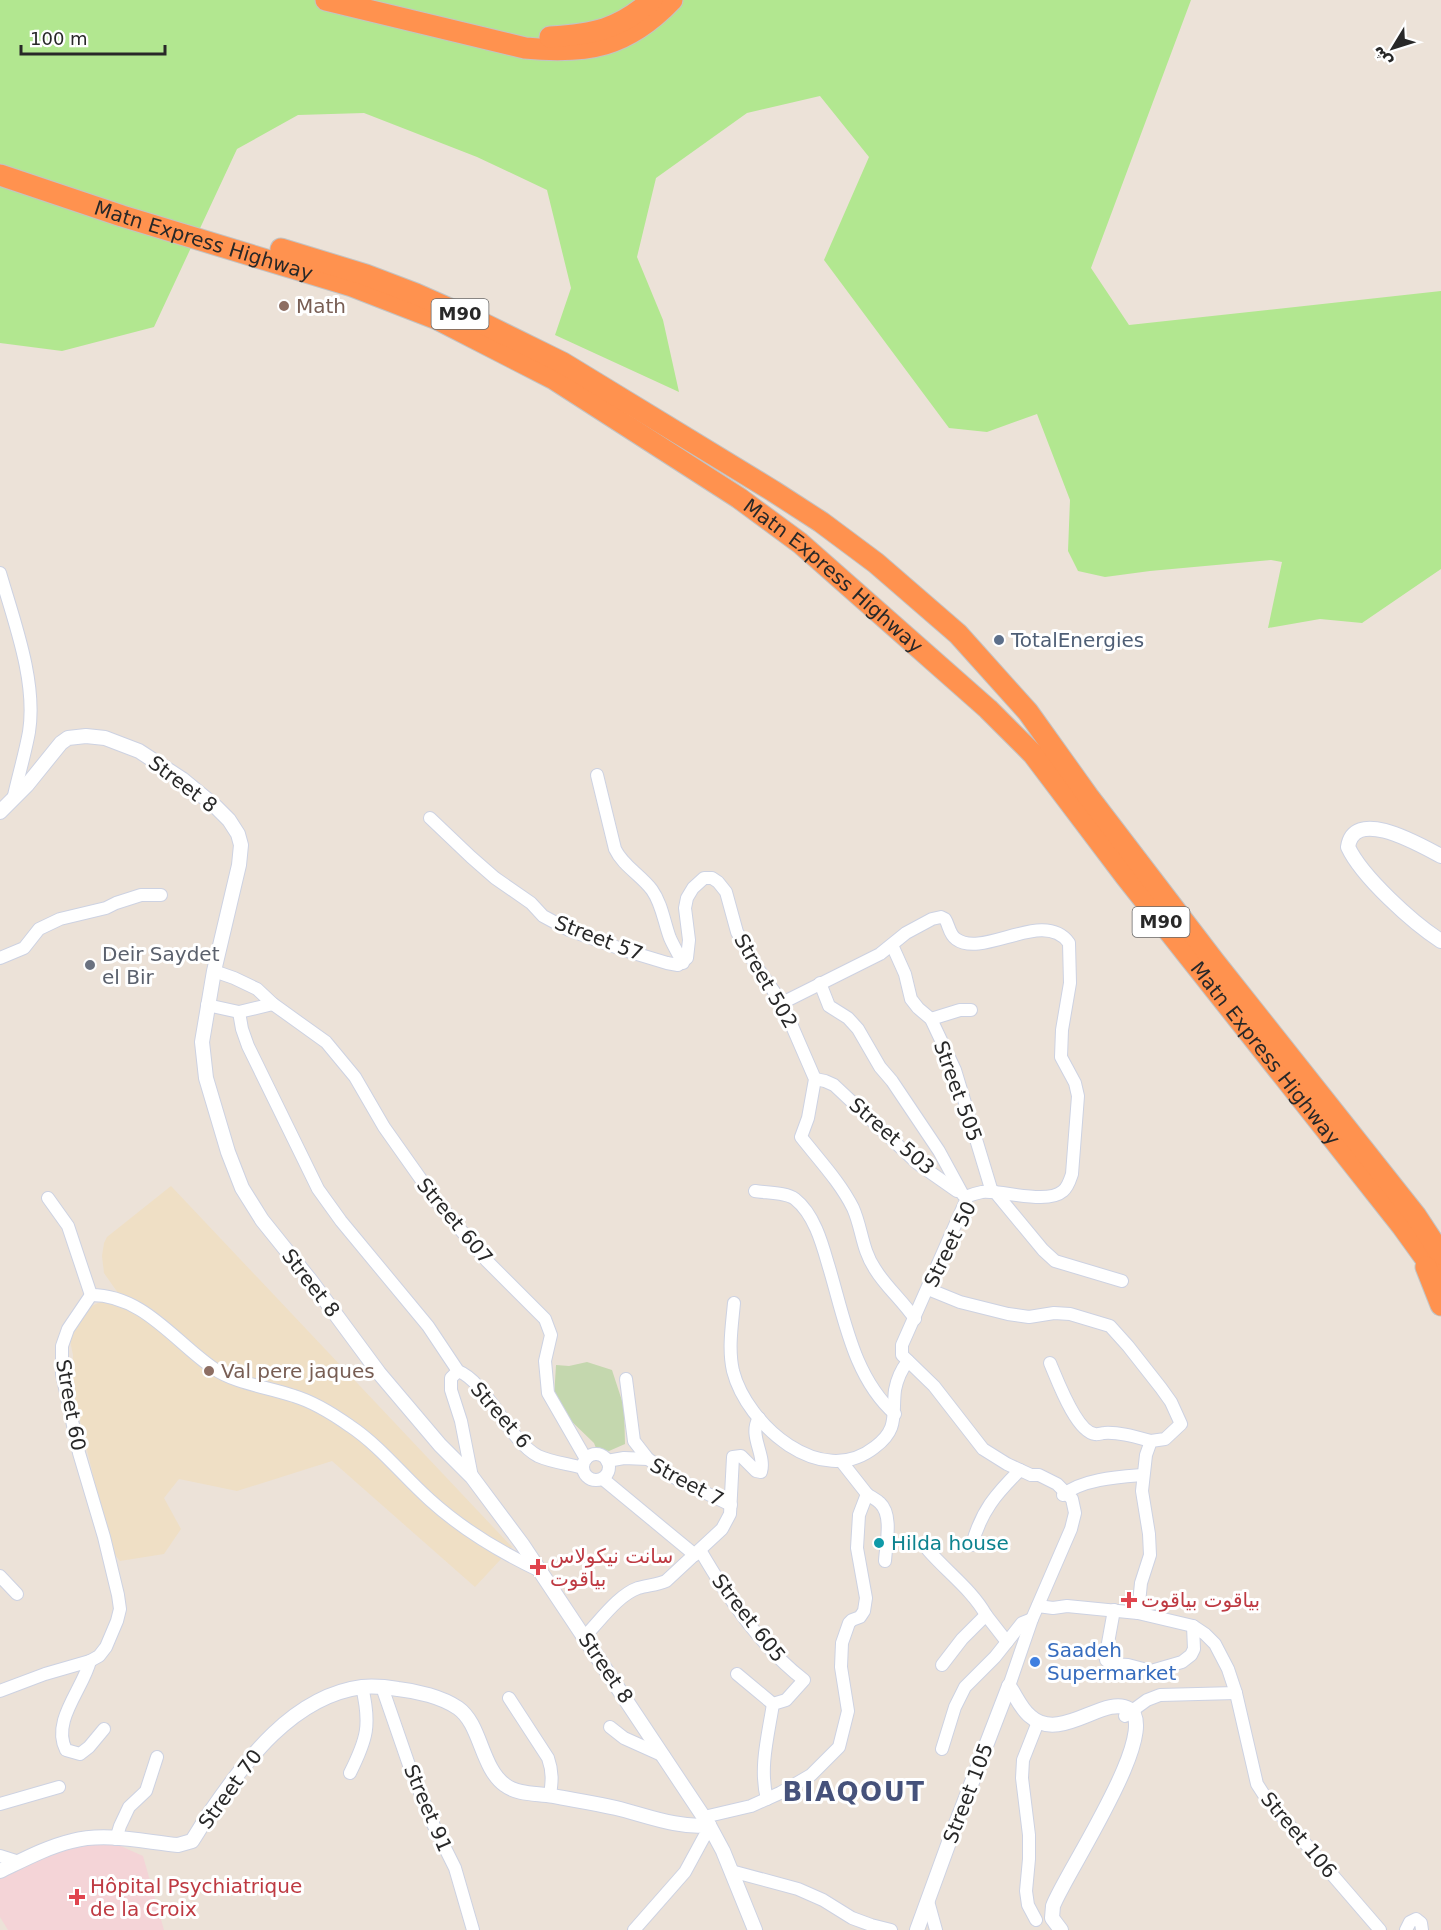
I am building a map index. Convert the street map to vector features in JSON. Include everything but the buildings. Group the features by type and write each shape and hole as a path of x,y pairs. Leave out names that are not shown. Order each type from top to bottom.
{"highway":[{"path":"326,0 548,38 603,31 624,20 652,0"},
{"path":"386,0 525,48 557,51 581,50 604,45 628,35 646,25 672,0"},
{"name":"Matn Express Highway","path":"0,159 128,203 366,275 484,324 563,363 773,491 821,522 876,563 958,634 1028,712 1214,961 1416,1216 1441,1254"},
{"name":"Matn Express Highway","path":"0,175 122,216 352,286 473,336 554,379 739,498 800,543 996,716 1033,754 1126,878 1418,1247 1441,1280"},
{"path":"855,590 876,563"},
{"path":"1418,1247 1441,1305"}],"street":[{"path":"0,573 24,660 30,696 29,731 13,800"},
{"name":"Street 8","path":"0,812 13,800 61,742 68,738 86,736 105,738 139,751 182,778 230,820 241,845 239,865 214,971 202,1042 206,1078 228,1152 247,1198 378,1373 440,1445 472,1477 540,1571 708,1824 731,1871 755,1930"},
{"path":"597,775 615,849 620,860 640,875 658,899 671,939 683,963"},
{"name":"Street 57","path":"430,818 495,878 531,903 543,916 569,930 624,950 667,963 678,965 683,963"},
{"path":"1441,856 1409,839 1372,828 1352,834 1347,847 1353,858 1383,892 1418,924 1441,941"},
{"name":"Street 502","path":"683,963 689,953 685,908 687,898 693,888 704,878 712,878 723,886 744,947 782,1003 815,1079"},
{"path":"0,958 24,948 39,929 53,922 85,912 106,909 116,903 141,895 161,894"},
{"name":"Street 50","path":"892,945 906,933 932,919 941,917 947,922 954,937 965,942 991,942 1019,933 1052,932 1059,934 1069,943 1070,959 1070,983 1062,1030 1061,1057 1075,1083 1078,1096 1072,1174 1063,1191 1048,1197 993,1192 979,1192 966,1196 902,1345 902,1355 908,1361"},
{"path":"782,1003 880,954 892,945"},
{"name":"Street 505","path":"892,945 905,974 911,999 931,1019 955,1070 993,1192"},
{"name":"Street 607","path":"214,971 257,989 273,1004 326,1042 345,1063 384,1127 437,1202 488,1261 544,1319 551,1335 545,1353 548,1393 585,1463"},
{"path":"820,983 829,1006 848,1018 858,1029 875,1059 939,1151 966,1196"},
{"path":"207,1005 239,1012 273,1004"},
{"path":"931,1019 960,1010 971,1010"},
{"path":"239,1012 248,1046 318,1189 341,1221 428,1326 458,1371"},
{"path":"815,1079 808,1118 801,1137 837,1181 854,1210 866,1252 875,1269 915,1319"},
{"name":"Street 503","path":"815,1079 834,1085 917,1163 966,1196"},
{"path":"755,1191 794,1198 813,1224 820,1237 861,1367 875,1393 895,1414"},
{"path":"993,1192 1055,1261 1122,1281"},
{"path":"48,1198 68,1226 91,1295 104,1295 134,1305 225,1375 297,1396 325,1410 362,1435 429,1500 464,1529 540,1571"},
{"path":"928,1289 960,1302 1008,1314 1029,1317 1054,1313 1070,1314 1110,1326 1161,1388 1181,1424 1165,1438 1151,1442 1134,1436 1088,1432 1070,1407 1050,1363"},
{"name":"Street 60","path":"90,1661 106,1647 115,1628 120,1609 106,1547 69,1414 61,1360 62,1346 68,1329 91,1295"},
{"path":"734,1303 730,1343 733,1370 743,1396 759,1418 786,1444 799,1452 819,1459 841,1461 860,1457 886,1437 895,1414 897,1381 908,1361 934,1386 983,1449 994,1457 1026,1472 1037,1482 1064,1494 1100,1481 1143,1475"},
{"name":"Street 6","path":"472,1477 461,1421 451,1390 451,1378 458,1371 471,1379 524,1444 537,1455 585,1463"},
{"path":"626,1379 634,1441 648,1459"},
{"path":"585,1636 618,1600 639,1588 655,1586 666,1581 722,1529 730,1514 733,1457 741,1456 756,1471 761,1472 762,1461 758,1454 755,1429 759,1418"},
{"path":"624,1458 634,1441"},
{"path":"1138,1613 1141,1583 1150,1555 1142,1491 1143,1475 1151,1442"},
{"path":"595,1455 600,1455 607,1461 609,1468 603,1479 590,1479 585,1474 585,1463 595,1455"},
{"path":"858,1483 860,1457"},
{"name":"Street 7","path":"607,1461 624,1458 648,1459 677,1479 731,1505"},
{"path":"841,1461 867,1494 886,1511 885,1561"},
{"path":"972,1545 975,1532 988,1504 1026,1472"},
{"name":"Street 605","path":"603,1479 698,1553 748,1623 778,1658 804,1680 786,1700 773,1704"},
{"path":"634,1930 685,1872 708,1824 767,1799 811,1775 839,1747 848,1711 841,1667 842,1643 852,1620 862,1615 866,1598 857,1548 859,1515 867,1494"},
{"path":"1064,1494 1068,1513 1065,1527 1067,1537 1032,1620 1010,1686 1024,1709 1038,1722 1053,1725 1106,1710 1128,1713 1147,1700 1160,1695 1236,1693"},
{"path":"928,1550 948,1573 973,1595 1007,1642"},
{"path":"0,1576 17,1594"},
{"path":"1041,1600 1053,1608 1067,1606 1114,1610 1138,1613 1193,1626 1194,1649 1191,1655 1182,1662 1151,1671 1128,1665 1111,1664 1106,1660 1106,1654 1114,1610"},
{"path":"942,1665 962,1639 987,1615"},
{"path":"942,1749 959,1696 965,1687 1022,1623 1032,1620"},
{"name":"Street 106","path":"1193,1626 1215,1644 1223,1655 1236,1693 1257,1784 1266,1798 1380,1930"},
{"path":"0,1691 45,1674 90,1661"},
{"path":"90,1661 86,1677 70,1706 63,1725 63,1745 66,1750 80,1754 104,1729"},
{"path":"737,1674 773,1704 763,1768 767,1799"},
{"name":"Street 105","path":"928,1901 1010,1686"},
{"path":"350,1773 363,1747 368,1723 363,1687"},
{"name":"Street 70","path":"0,1871 74,1840 116,1839 178,1845 192,1841 222,1796 262,1745 284,1724 300,1712 328,1697 363,1687 407,1690 457,1708 468,1719 490,1765 502,1782 514,1790 550,1795 687,1825 708,1824"},
{"name":"Street 91","path":"382,1687 410,1768 432,1822 455,1868 473,1930"},
{"path":"509,1698 548,1758 552,1769 550,1795"},
{"path":"1062,1930 1052,1918 1053,1906 1123,1775 1133,1741 1128,1713"},
{"path":"1038,1722 1023,1760 1022,1778 1029,1835 1026,1891 1032,1925 1052,1918"},
{"path":"610,1727 624,1738 664,1756"},
{"path":"116,1839 129,1807 146,1791 157,1757"},
{"path":"0,1804 59,1787"},
{"path":"0,1856 19,1862"},
{"path":"731,1871 798,1889 823,1900 852,1918 891,1930"},
{"path":"1060,1894 1059,1913 1069,1930"},
{"path":"917,1930 928,1901"},
{"path":"928,1901 936,1930"},
{"path":"1406,1930 1410,1922 1416,1919 1421,1923 1422,1930"}],"shaded area":[{"name":"Val pere jaques","path":"171,1186 512,1547 475,1587 332,1461 237,1491 179,1479 164,1498 181,1529 164,1554 120,1561 111,1550 72,1387 73,1355 69,1336 84,1310 118,1293 104,1273 102,1256 107,1237"},
{"name":"Hôpital Psychiatrique de la Croix","path":"96,1835 143,1856 164,1930 8,1930 0,1917 0,1878"}],"green space":[{"path":"0,0 1191,0 1091,268 1129,325 1441,291 1441,569 1362,623 1320,619 1268,628 1282,562 1271,560 1105,577 1078,571 1068,551 1070,500 1037,414 987,432 949,428 824,260 869,157 820,96 747,113 656,178 637,257 663,320 679,392 555,335 571,288 547,190 477,157 364,113 298,115 237,149 154,327 62,351 0,343"},
{"path":"587,1362 612,1370 624,1407 625,1444 609,1451 596,1448 594,1443 567,1417 554,1398 556,1365 569,1366"}],"place":[{"name":"Math","path":"284,306"},
{"name":"TotalEnergies","path":"999,640"},
{"name":"Deir Saydet el Bir","path":"90,965"},
{"name":"Val pere jaques","path":"209,1371"},
{"name":"Hilda house","path":"879,1543"},
{"name":"سانت نيكولاس بياقوت","path":"538,1567"},
{"name":"بياقوت بياقوت","path":"1129,1600"},
{"name":"Saadeh Supermarket","path":"1035,1662"},
{"name":"Hôpital Psychiatrique de la Croix","path":"77,1897"}],"district":[{"name":"BIAQOUT","path":"854,1792"}]}
